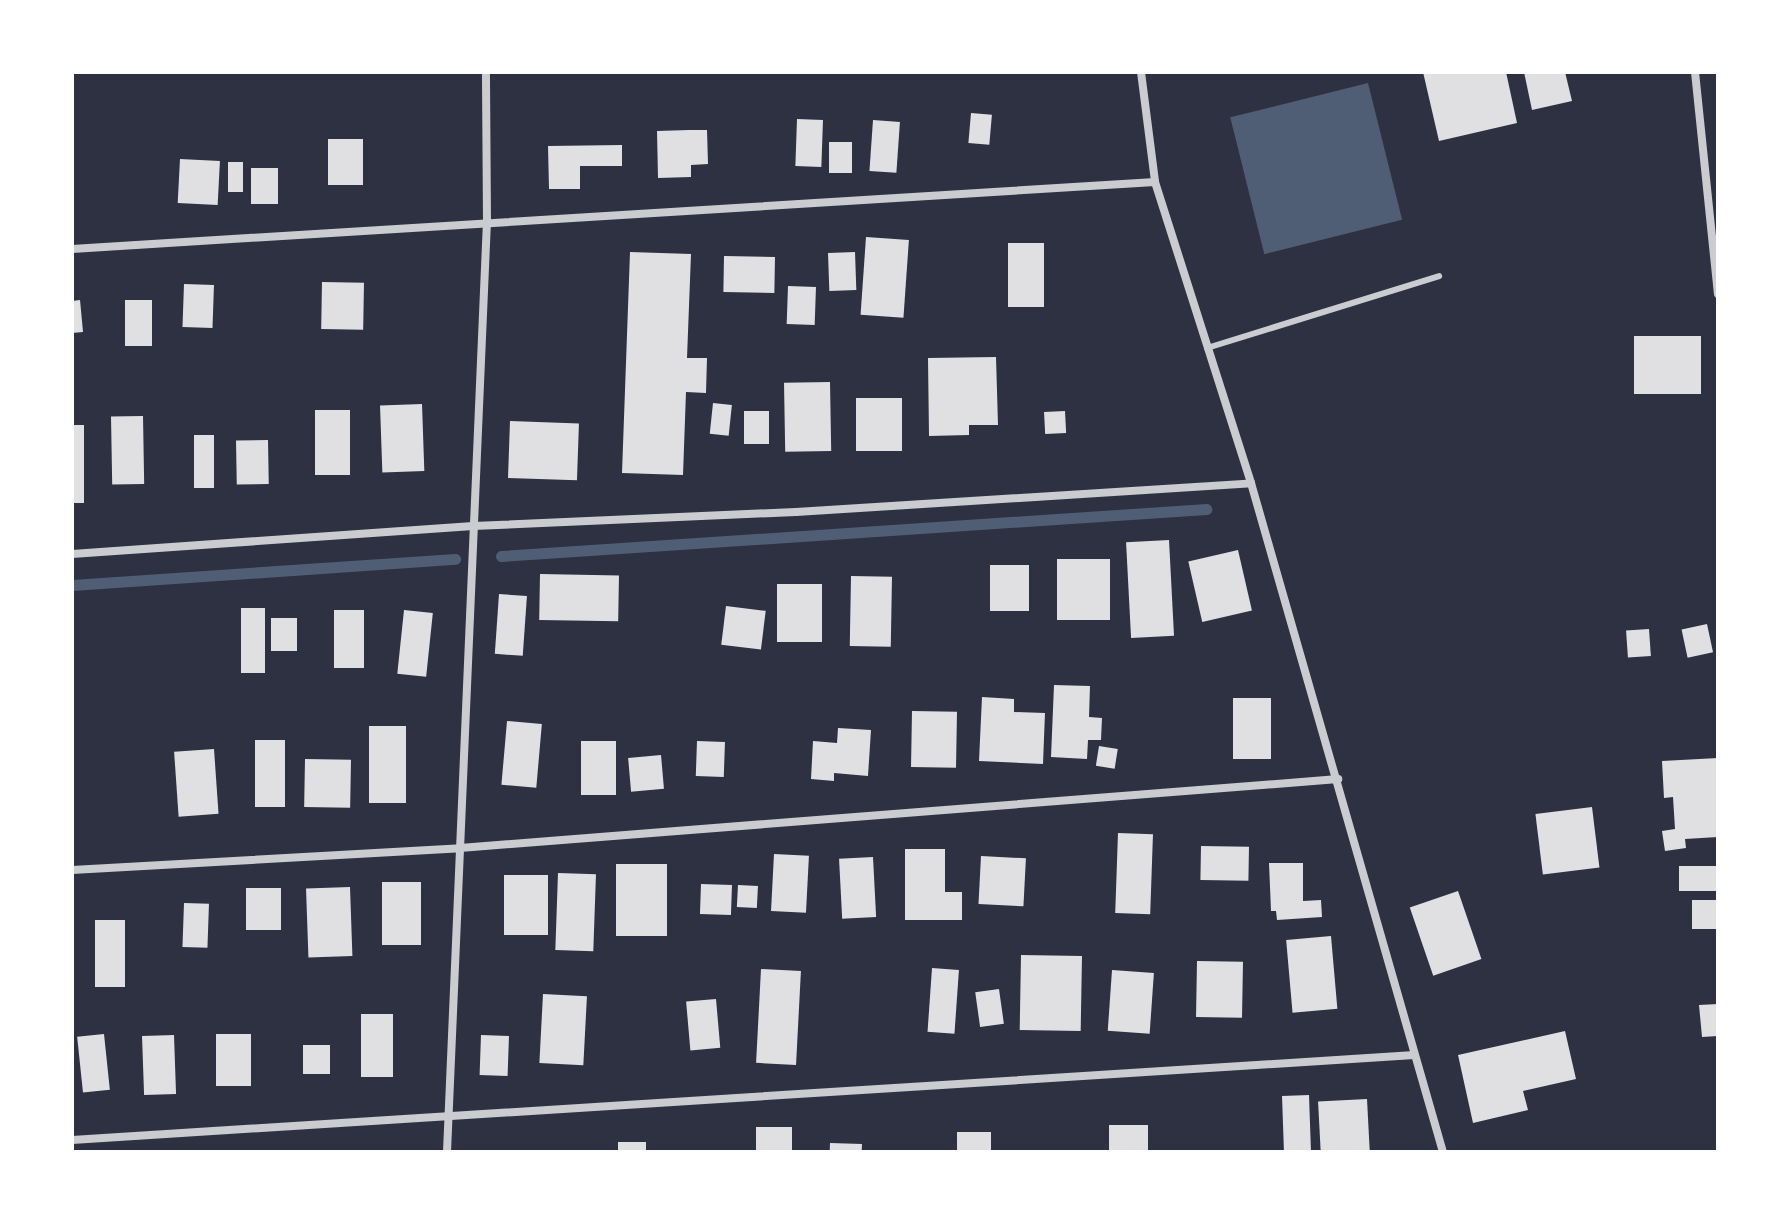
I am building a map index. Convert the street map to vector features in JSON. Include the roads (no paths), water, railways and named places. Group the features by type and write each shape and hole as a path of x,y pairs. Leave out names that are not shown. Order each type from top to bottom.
{"street":[{"path":"447,1152 487,222 486,72"},
{"path":"1141,72 1155,182 1251,483 1443,1152"},
{"path":"1695,72 1718,294"},
{"path":"72,249 1155,182"},
{"path":"72,554 473,526 796,512 1251,483"},
{"path":"72,870 460,848 1338,779"},
{"path":"72,1140 1414,1055"}],"lane":[{"path":"1207,348 1439,276"}],"water":[{"path":"1368,83 1402,220 1264,254 1230,117"}],"waterway":[{"path":"501,556 1206,509"},
{"path":"72,585 455,559"}]}
